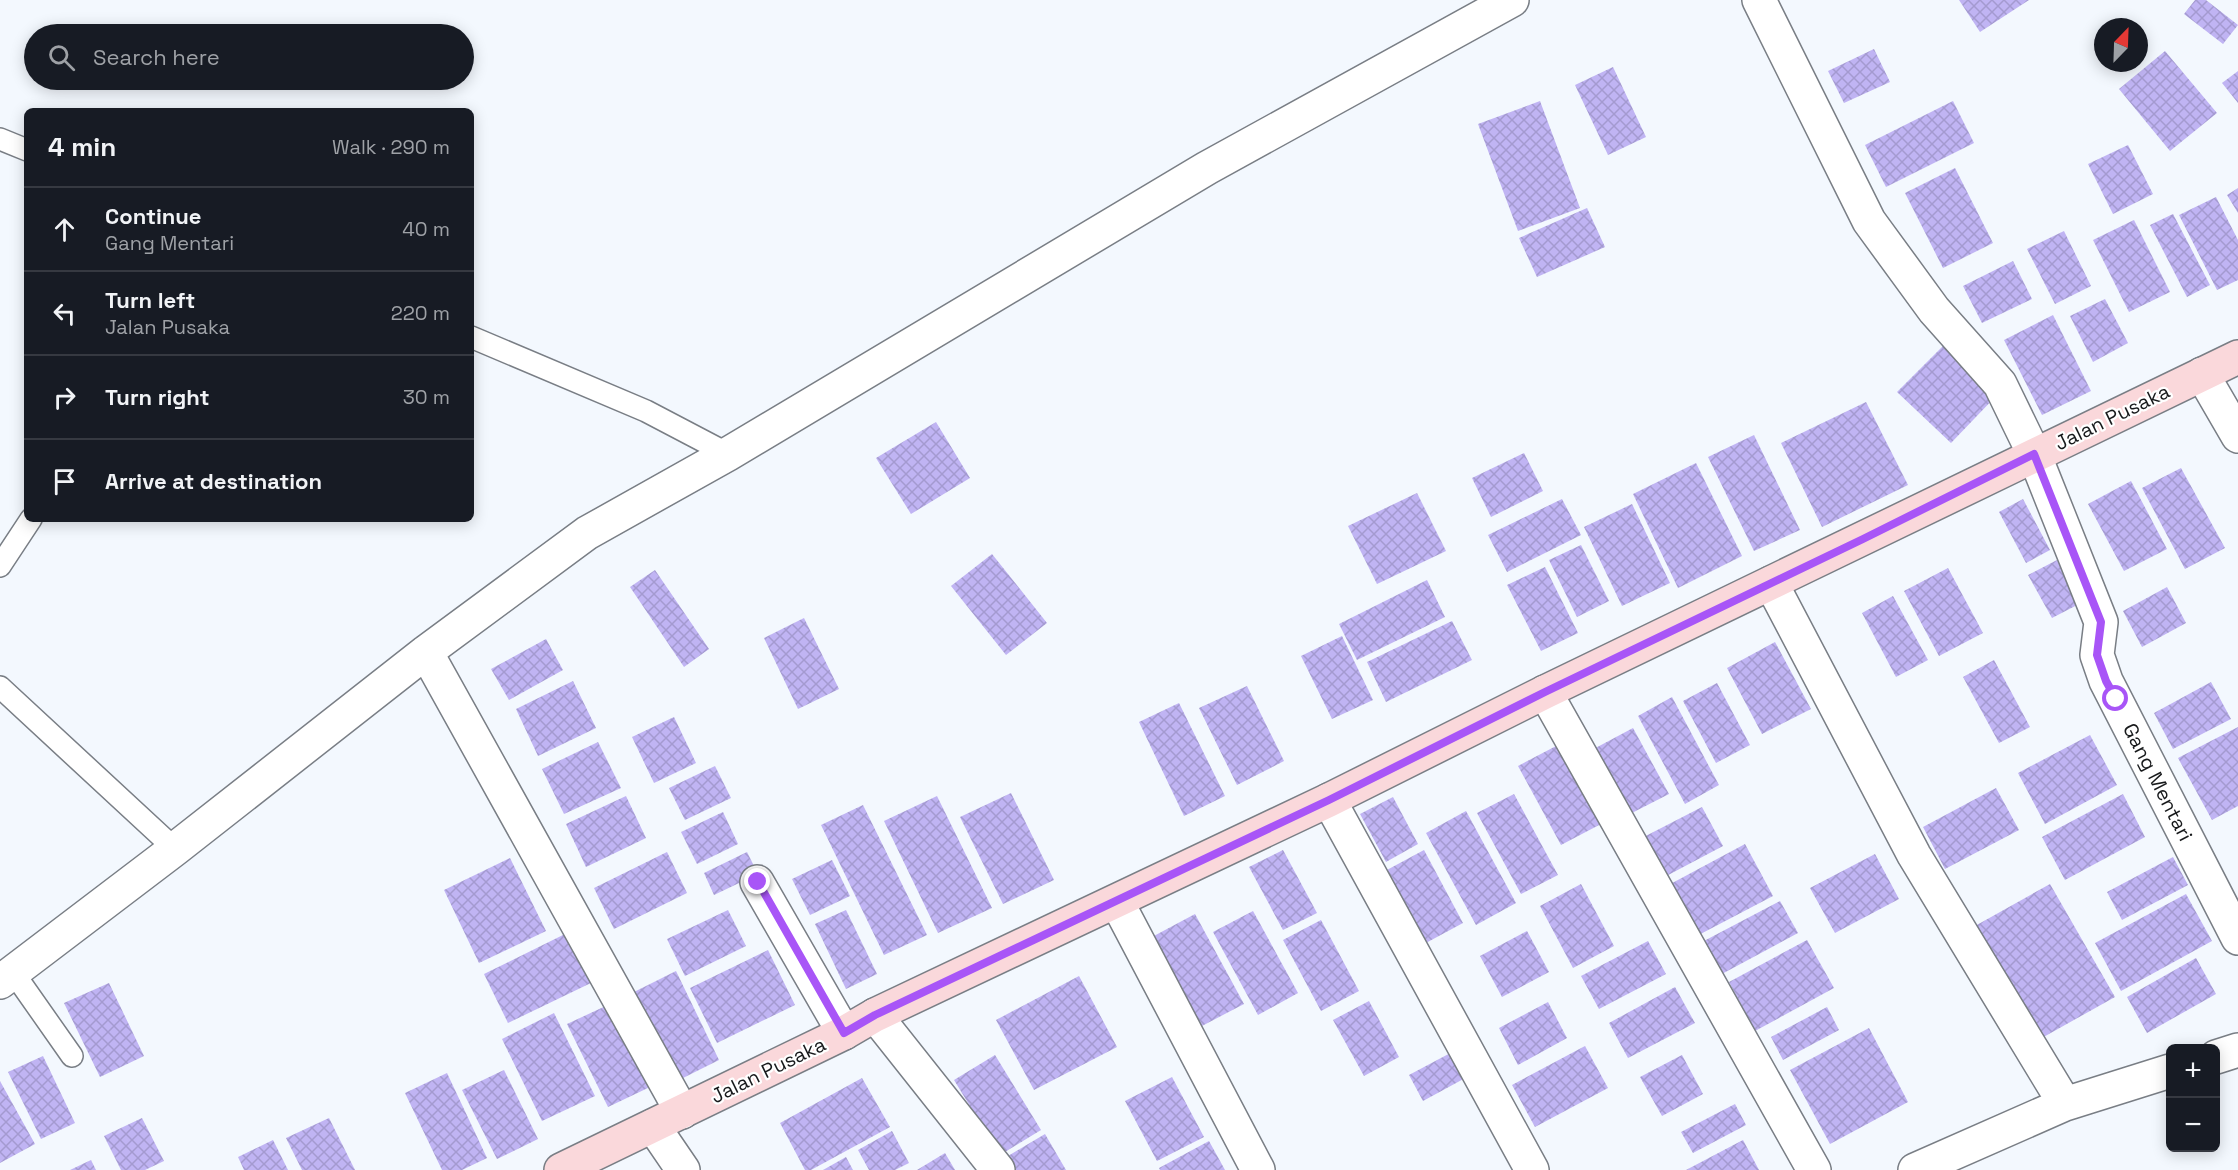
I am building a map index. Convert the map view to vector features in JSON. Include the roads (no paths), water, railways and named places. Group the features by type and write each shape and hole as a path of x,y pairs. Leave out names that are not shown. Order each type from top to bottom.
{"street":[{"path":"7,977 176,849 426,652 587,533 728,454 1208,168 1512,0"},
{"name":"Gang Mentari","path":"1760,0 1869,221 1934,310 2000,384 2034,454 2101,622 2097,655 2106,681 2238,938"},
{"name":"Jalan Pusaka","path":"561,1170 844,1033 875,1015 1329,800 1545,692 2238,357"},
{"path":"2202,374 2238,436"},
{"path":"1771,583 1914,855 2065,1104"},
{"path":"426,652 682,1112"},
{"path":"1545,692 1814,1170"},
{"path":"1329,800 1532,1170"},
{"path":"758,882 844,1033"},
{"path":"1116,902 1258,1170"},
{"path":"875,1015 998,1170"},
{"path":"2220,1056 2238,1050"},
{"path":"1915,1170 2065,1104 2166,1072"},
{"path":"653,1126 683,1170"}],"lane":[{"path":"0,139 24,149"},
{"path":"474,338 646,411 728,454"},
{"path":"0,566 29,522"},
{"path":"0,687 176,849"},
{"path":"7,977 72,1056"}]}
